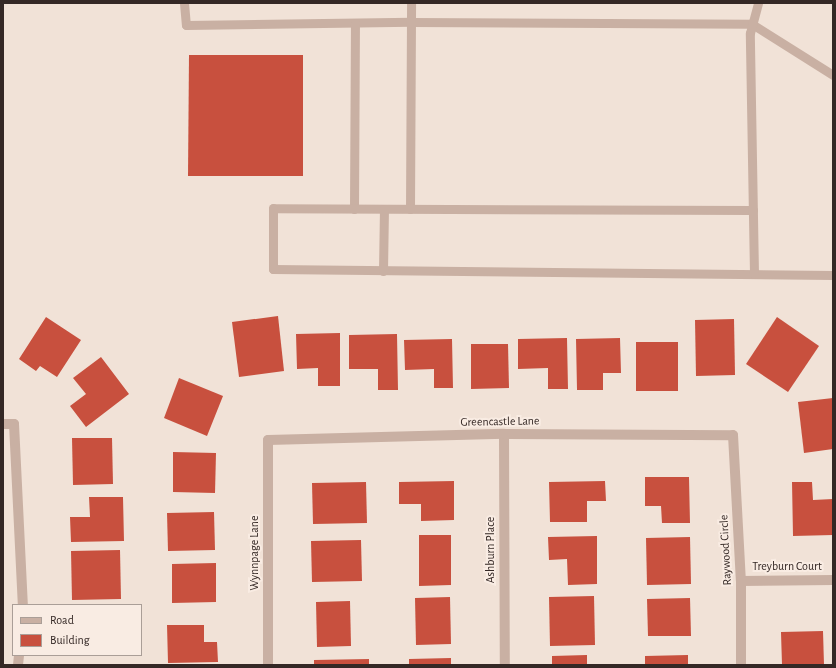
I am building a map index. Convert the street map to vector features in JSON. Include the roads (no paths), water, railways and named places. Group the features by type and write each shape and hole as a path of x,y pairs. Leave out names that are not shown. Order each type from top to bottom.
{"street":[{"path":"3,424 14,424 23,604"},
{"name":"Greencastle Lane","path":"268,440 504,434 733,435"},
{"name":"Ashburn Place","path":"504,434 505,665"},
{"name":"Raywood Circle","path":"733,435 741,580 741,665"},
{"name":"Wynnpage Lane","path":"268,440 268,665"},
{"name":"Treyburn Court","path":"741,580 833,580"}],"lane":[{"path":"184,3 186,25 411,22 752,24 833,75"},
{"path":"410,209 411,3"},
{"path":"754,274 750,33 758,3"},
{"path":"354,209 355,23"},
{"path":"753,210 273,208 273,269 833,275"},
{"path":"383,271 384,209"}]}
